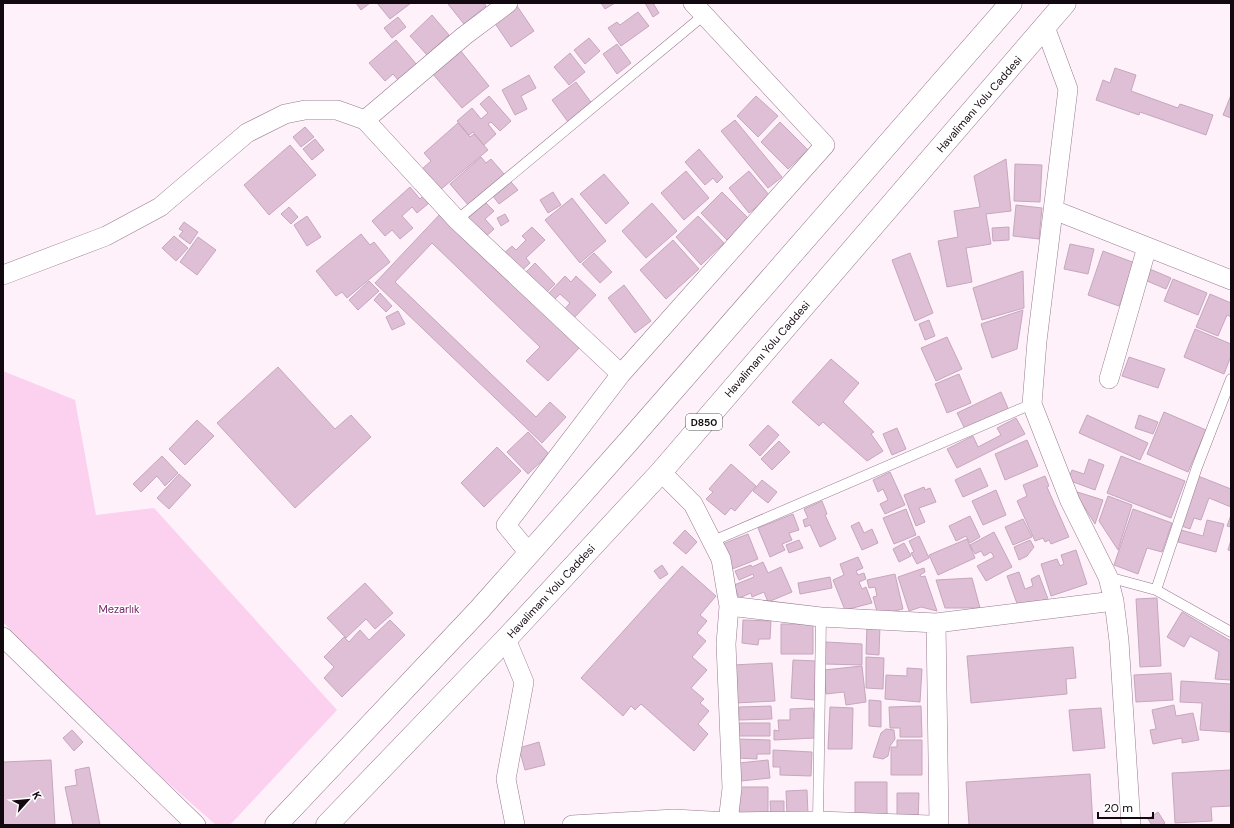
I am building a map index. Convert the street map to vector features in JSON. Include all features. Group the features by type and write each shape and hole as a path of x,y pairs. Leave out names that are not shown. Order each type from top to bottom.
{"highway":[{"path":"276,825 473,616 529,554 1010,3"},
{"name":"Havalimanı Yolu Caddesi","path":"327,825 506,639 661,472 1065,3"}],"street":[{"path":"365,120 464,36 508,3"},
{"path":"529,554 506,525 621,374 825,145 699,9"},
{"path":"1045,27 1068,89 1037,341 1032,404 1070,501 1108,577 1114,601 1119,641 1131,825"},
{"path":"3,275 106,236 160,206 247,133 285,114 305,110 337,110 365,120 457,220 621,374"},
{"path":"1054,210 1231,280"},
{"path":"1109,378 1147,246"},
{"path":"661,472 693,504 721,559 729,606 726,644 732,788 728,822"},
{"path":"729,606 821,616 936,622 1114,601"},
{"path":"936,622 939,825"},
{"path":"3,637 196,825"},
{"path":"506,639 524,682 506,779 515,825"},
{"path":"572,825 674,819 728,822 818,821 930,825"}],"lane":[{"path":"457,220 699,9"},
{"path":"1156,590 1197,467 1229,391 1231,379"},
{"path":"713,541 1032,404"},
{"path":"1108,577 1156,590 1231,632"},
{"path":"818,821 821,616"}],"green space":[{"name":"Mezarlık","path":"3,371 75,400 96,515 154,508 337,710 230,825 216,825 85,710 3,622"}],"building":[{"path":"356,3 370,3 361,10"},
{"path":"377,3 411,3 390,19"},
{"path":"484,3 486,6 464,24 448,4"},
{"path":"601,3 615,3 605,9"},
{"path":"645,3 653,3 659,13 653,17"},
{"path":"517,6 534,31 511,47 494,22"},
{"path":"638,12 649,26 621,46 608,28 617,22 620,25"},
{"path":"432,15 449,35 427,55 410,36"},
{"path":"398,17 406,27 392,38 384,28"},
{"path":"589,38 600,51 585,64 574,50"},
{"path":"396,40 417,65 399,81 393,74 385,81 369,63"},
{"path":"617,44 631,63 617,74 603,54"},
{"path":"460,50 489,86 462,108 432,73"},
{"path":"570,53 585,72 569,85 554,67"},
{"path":"1115,68 1136,75 1131,91 1178,108 1180,104 1213,115 1206,135 1140,112 1139,115 1096,100 1103,80 1110,83"},
{"path":"529,75 536,88 521,96 527,109 515,115 502,90"},
{"path":"576,82 593,105 568,122 552,100"},
{"path":"1231,95 1231,118 1223,115"},
{"path":"489,96 511,121 500,131 491,122 488,124 496,134 484,145 473,132 469,135 457,121 472,108 481,119 488,113 480,104"},
{"path":"756,96 778,116 758,137 737,116"},
{"path":"735,120 782,177 768,188 721,131"},
{"path":"780,122 808,150 788,169 761,142"},
{"path":"458,123 470,137 474,134 488,150 440,190 422,169 431,161 424,153"},
{"path":"305,127 314,137 301,147 293,137"},
{"path":"315,139 324,150 312,160 303,149"},
{"path":"290,145 316,175 269,215 244,185"},
{"path":"699,149 723,177 717,183 713,178 705,185 685,162"},
{"path":"481,157 486,163 491,159 505,175 469,206 450,184"},
{"path":"1006,159 1011,211 986,214 991,244 966,248 972,282 947,287 938,241 958,237 954,211 980,207 974,176"},
{"path":"1015,164 1042,165 1040,202 1014,201"},
{"path":"686,171 709,198 684,220 661,193"},
{"path":"749,171 770,196 749,213 729,188"},
{"path":"604,174 629,203 606,224 580,194"},
{"path":"511,182 518,190 499,204 493,196"},
{"path":"410,187 420,199 423,196 429,203 417,213 412,207 402,216 413,228 400,239 392,230 385,236 372,221"},
{"path":"553,192 561,205 548,213 540,200"},
{"path":"722,192 749,219 727,240 701,213"},
{"path":"572,198 606,241 580,263 545,220"},
{"path":"485,202 494,211 485,219 494,229 481,241 464,222"},
{"path":"652,203 677,231 646,258 622,231"},
{"path":"1016,205 1042,208 1039,239 1013,236"},
{"path":"289,207 298,217 291,224 281,214"},
{"path":"442,212 581,346 548,381 526,361 540,347 432,243 395,282 536,417 550,402 566,417 542,443 375,283"},
{"path":"505,214 509,221 501,226 497,218"},
{"path":"307,216 321,237 307,246 294,225"},
{"path":"698,216 724,243 701,265 676,237"},
{"path":"184,222 198,232 190,244 179,236 183,231 179,229"},
{"path":"532,227 545,240 526,258 530,263 519,273 502,255 512,246 516,250 526,240 522,236"},
{"path":"1009,227 1009,240 993,241 992,228"},
{"path":"361,234 370,245 374,242 390,262 347,298 342,292 336,296 316,271"},
{"path":"174,236 188,248 176,261 162,248"},
{"path":"198,237 216,250 197,275 180,262"},
{"path":"673,240 699,269 666,299 640,270"},
{"path":"1070,244 1094,249 1088,274 1064,269"},
{"path":"1103,251 1135,263 1119,306 1088,295"},
{"path":"594,253 612,272 600,283 582,264"},
{"path":"910,253 933,313 915,321 892,260"},
{"path":"535,263 555,284 545,294 525,273"},
{"path":"1145,267 1171,278 1166,289 1140,278"},
{"path":"1023,271 1024,308 982,320 973,288"},
{"path":"565,276 571,282 576,276 596,295 571,321 562,312 570,303 560,294 553,301 547,295"},
{"path":"1173,279 1207,293 1198,315 1164,301"},
{"path":"369,281 379,291 358,310 349,300"},
{"path":"624,285 651,321 635,333 608,298"},
{"path":"380,293 392,306 386,312 374,300"},
{"path":"1210,294 1231,303 1231,317 1227,315 1218,336 1196,327"},
{"path":"1023,310 1017,349 992,358 981,324"},
{"path":"398,311 405,324 392,330 386,317"},
{"path":"929,320 935,336 925,340 919,324"},
{"path":"1195,329 1231,344 1231,356 1224,374 1184,357"},
{"path":"947,337 962,369 936,381 921,348"},
{"path":"1129,357 1165,369 1158,388 1122,376"},
{"path":"831,359 859,383 843,402 874,432 871,434 883,451 867,461 823,422 819,426 792,402"},
{"path":"278,367 335,429 351,415 371,437 295,508 217,423"},
{"path":"959,374 971,403 947,413 935,384"},
{"path":"1001,392 1011,415 968,435 957,413"},
{"path":"1164,412 1206,430 1188,472 1147,454"},
{"path":"1087,415 1148,443 1140,460 1079,433"},
{"path":"1139,415 1158,422 1153,434 1135,428"},
{"path":"1016,418 1025,434 957,468 947,449 973,436 978,447 1001,435 997,428"},
{"path":"197,420 214,436 185,465 169,449"},
{"path":"768,425 779,435 760,456 749,445"},
{"path":"897,428 906,449 892,455 883,434"},
{"path":"528,432 549,454 528,474 507,452"},
{"path":"1027,440 1038,466 1005,480 995,454"},
{"path":"779,441 790,452 772,470 761,459"},
{"path":"497,447 521,471 484,507 461,483"},
{"path":"162,456 178,473 165,486 157,476 141,492 133,484"},
{"path":"1121,456 1185,481 1171,518 1107,493"},
{"path":"1089,459 1104,465 1095,490 1068,480 1072,470 1084,474"},
{"path":"731,464 756,486 735,511 731,508 725,515 706,499 713,492 709,489"},
{"path":"980,468 988,486 963,497 955,480"},
{"path":"890,472 905,505 885,514 880,504 888,500 883,489 878,492 873,480"},
{"path":"179,474 191,485 169,509 157,498"},
{"path":"1045,476 1049,486 1047,487 1069,537 1051,544 1049,540 1045,542 1043,538 1035,541 1017,501 1027,496 1023,485"},
{"path":"1198,476 1231,489 1231,507 1209,498 1201,520 1194,518 1190,529 1179,525"},
{"path":"762,480 777,492 768,503 753,491"},
{"path":"924,487 925,490 930,488 936,502 919,508 925,522 916,526 904,495"},
{"path":"996,490 1006,515 983,525 972,501"},
{"path":"1074,491 1103,500 1095,524 1085,508"},
{"path":"1108,496 1132,505 1118,550 1099,521"},
{"path":"822,501 827,514 825,515 836,539 820,547 810,525 805,527 803,520 808,518 804,509"},
{"path":"906,509 916,535 894,544 883,518"},
{"path":"1133,509 1172,523 1162,552 1147,548 1138,574 1114,565"},
{"path":"793,514 799,530 789,533 792,540 782,544 785,550 770,557 758,528"},
{"path":"1231,515 1231,527 1227,526"},
{"path":"970,516 980,537 970,543 966,536 956,541 949,526"},
{"path":"1023,519 1032,537 1013,545 1005,527"},
{"path":"1207,520 1224,524 1216,552 1178,542 1181,530 1203,536"},
{"path":"859,522 864,533 872,529 878,543 862,550 851,526"},
{"path":"685,530 697,542 686,554 673,543"},
{"path":"994,532 1012,567 986,581 977,566 994,557 991,552 984,556 981,551 975,554 970,545"},
{"path":"748,534 758,559 730,570 720,545"},
{"path":"919,536 929,558 917,564 911,553 914,552 909,541"},
{"path":"967,539 975,558 938,575 929,555"},
{"path":"799,540 803,548 789,553 786,545"},
{"path":"1030,540 1034,547 1027,556 1019,560 1014,547"},
{"path":"1231,540 1231,551 1228,550"},
{"path":"904,543 911,556 899,562 893,549"},
{"path":"1076,550 1087,584 1051,596 1041,564 1057,559 1060,566 1064,564 1061,555"},
{"path":"858,557 863,568 856,571 858,575 864,573 866,579 859,582 862,589 866,587 872,603 845,610 833,580 844,575 840,564"},
{"path":"763,562 768,573 781,567 792,592 768,602 764,592 752,597 751,593 739,598 734,585 754,577 753,574 739,580 735,571 751,565 752,567"},
{"path":"662,565 668,574 660,579 654,571"},
{"path":"682,566 716,596 700,615 707,621 697,633 706,641 692,657 707,670 691,688 704,699 700,703 709,711 698,724 708,734 694,751 641,704 635,710 631,706 623,716 581,678"},
{"path":"924,568 925,572 920,575 921,577 925,576 937,611 921,607 909,611 898,577"},
{"path":"1019,572 1025,589 1033,586 1031,579 1039,575 1048,599 1019,609 1007,576"},
{"path":"895,574 903,609 878,615 873,597 877,596 875,587 869,588 867,580"},
{"path":"830,577 832,588 800,594 798,583"},
{"path":"972,578 980,608 945,608 936,580"},
{"path":"365,583 393,613 375,629 366,619 346,638 327,618"},
{"path":"1157,598 1161,666 1140,667 1136,599"},
{"path":"1182,612 1231,641 1231,680 1215,679 1219,652 1190,636 1184,647 1167,637"},
{"path":"390,620 405,635 342,697 324,678 334,667 324,657 344,637 349,642 360,630 369,640"},
{"path":"743,620 771,621 770,639 759,639 758,645 742,643"},
{"path":"781,624 813,624 813,654 781,654"},
{"path":"867,624 880,624 879,655 866,654"},
{"path":"826,642 862,644 862,665 825,664"},
{"path":"1073,647 1076,678 1066,679 1067,694 971,703 967,656"},
{"path":"866,657 884,658 883,689 866,688"},
{"path":"793,660 816,661 815,700 791,698"},
{"path":"772,663 775,701 735,703 733,665"},
{"path":"862,666 866,702 846,705 844,692 826,694 824,670"},
{"path":"907,668 922,669 920,702 885,699 886,675 907,676"},
{"path":"1171,673 1173,700 1136,702 1134,675"},
{"path":"1181,681 1231,684 1230,732 1200,730 1202,703 1180,702"},
{"path":"869,700 881,701 881,727 869,726"},
{"path":"1174,705 1176,716 1193,713 1199,740 1182,743 1182,738 1153,744 1150,730 1156,729 1152,710"},
{"path":"771,706 772,719 739,720 739,707"},
{"path":"921,706 922,737 900,737 900,728 890,728 889,707"},
{"path":"830,707 853,708 852,749 828,749"},
{"path":"813,708 815,738 774,740 774,730 779,731 778,720 790,720 790,709"},
{"path":"1101,708 1105,748 1073,751 1069,710"},
{"path":"739,723 770,723 770,736 739,736"},
{"path":"886,729 894,730 895,739 890,746 888,756 883,759 873,757 881,733"},
{"path":"72,730 83,742 74,751 63,738"},
{"path":"737,739 770,740 770,754 757,754 757,759 737,758"},
{"path":"897,740 922,740 922,775 891,775 891,747 897,747"},
{"path":"539,742 545,765 525,770 519,748"},
{"path":"773,750 812,752 811,776 780,775 780,767 773,767"},
{"path":"51,760 55,825 3,825 3,762"},
{"path":"768,760 770,778 741,781 739,763"},
{"path":"89,767 100,825 73,825 65,787 77,785 75,770"},
{"path":"1231,770 1231,806 1211,807 1212,821 1175,823 1172,773"},
{"path":"1090,774 1093,825 969,825 966,782"},
{"path":"855,782 887,782 887,818 855,817"},
{"path":"735,787 768,787 768,819 735,818"},
{"path":"807,790 808,815 787,816 786,791"},
{"path":"897,793 919,793 918,821 897,820"},
{"path":"770,801 784,801 784,819 771,819"},
{"path":"1158,812 1165,823 1162,825 1152,825 1148,819"}]}
